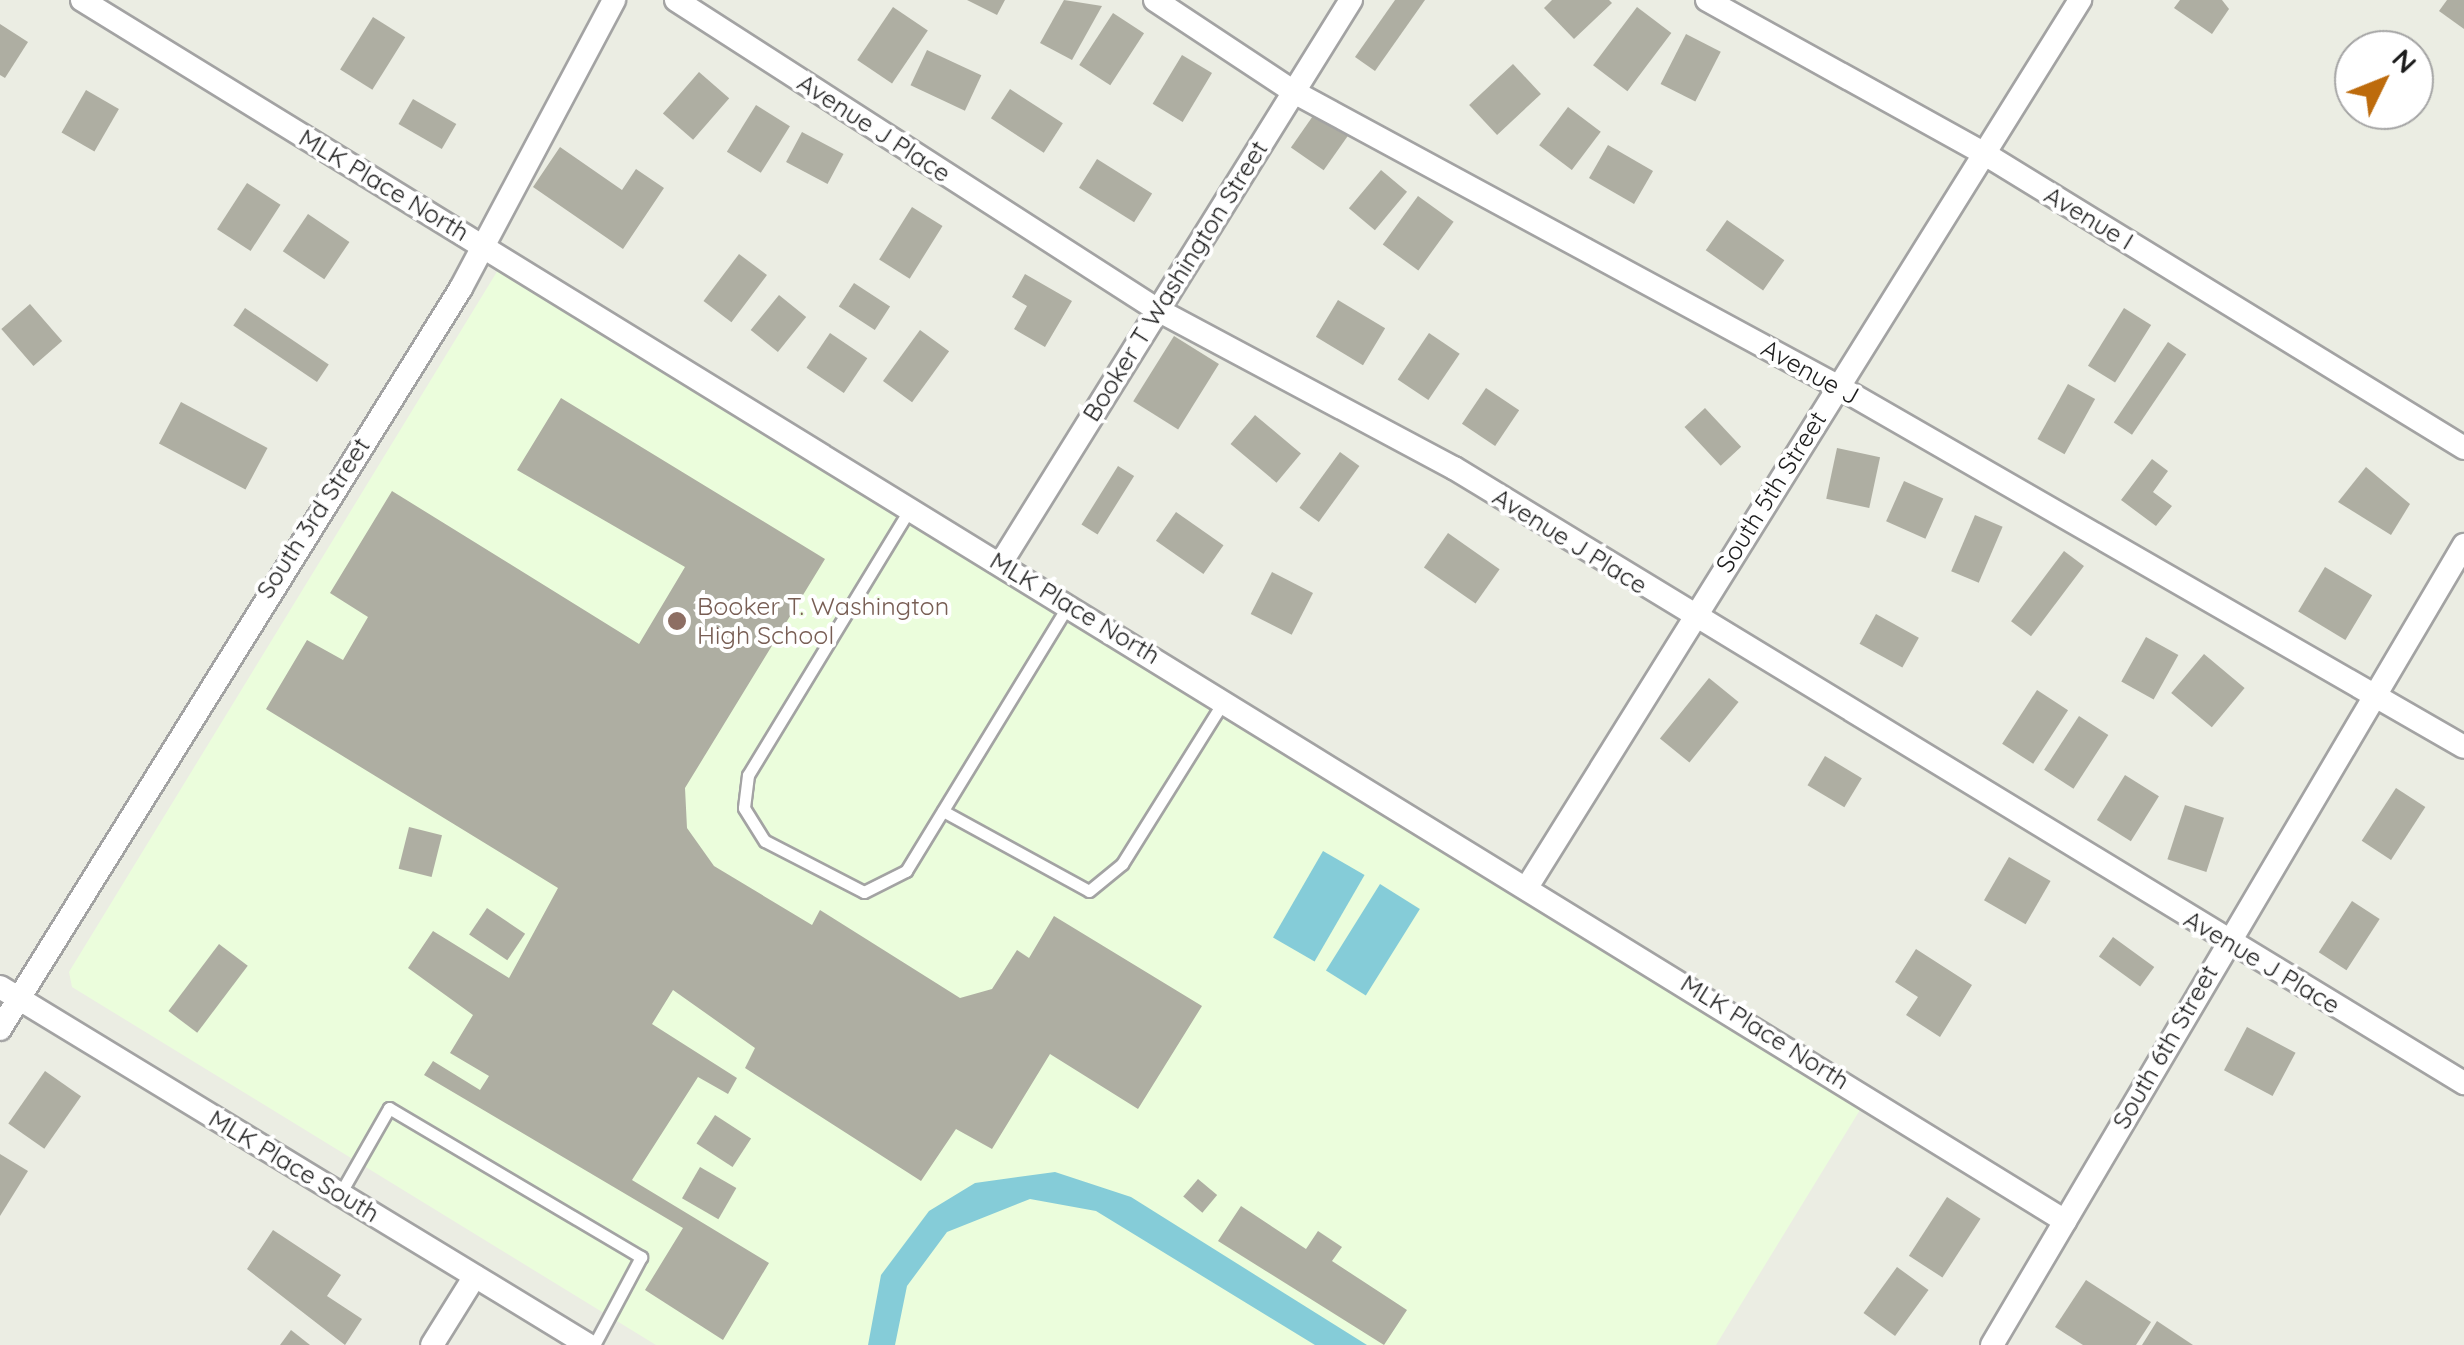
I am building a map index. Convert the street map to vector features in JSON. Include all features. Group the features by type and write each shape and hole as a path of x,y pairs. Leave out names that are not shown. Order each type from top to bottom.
{"street":[{"name":"MLK Place North","path":"82,0 1529,884 2066,1221"},
{"name":"South 3rd Street","path":"0,1029 9,993 482,244 614,0"},
{"name":"Avenue J Place","path":"676,0 1156,309 1454,468 1692,617 2464,1084"},
{"name":"Avenue J","path":"1155,0 1294,92 1838,386 2464,748"},
{"name":"Booker T Washington Street","path":"1000,562 1352,0"},
{"name":"Avenue I","path":"1707,0 1984,154 2464,448"},
{"name":"South 5th Street","path":"1529,884 2080,0"},
{"name":"South 6th Street","path":"1992,1345 2226,940 2464,545"},
{"name":"MLK Place South","path":"9,993 591,1345"},
{"path":"432,1345 475,1276"}],"lane":[{"path":"911,507 748,775 744,808 765,842 864,892 906,871 1068,604"},
{"path":"943,811 1089,890 1122,864 1225,699"},
{"path":"340,1194 390,1108 640,1257 591,1345"}],"shaded area":[{"name":"Booker T. Washington High School","path":"498,270 1863,1105 1716,1345 656,1345 72,987 69,972"},
{"path":"1323,851 1365,875 1315,962 1273,938"},
{"path":"1380,884 1420,909 1366,995 1326,971"},
{"path":"1055,1172 1131,1197 1367,1345 1315,1345 1096,1211 1030,1199 947,1232 907,1286 895,1345 868,1345 881,1275 929,1211 975,1183"}],"building":[{"path":"967,0 1005,0 997,15"},
{"path":"1064,0 1102,6 1072,60 1040,43"},
{"path":"1395,0 1425,0 1375,71 1355,57"},
{"path":"1552,0 1612,3 1574,39 1544,8"},
{"path":"2180,0 2222,0 2229,9 2212,34 2174,8"},
{"path":"2447,0 2464,0 2464,29 2439,11"},
{"path":"893,7 928,30 892,84 857,60"},
{"path":"1637,7 1671,33 1627,91 1593,65"},
{"path":"1113,13 1144,33 1110,85 1079,65"},
{"path":"373,17 405,37 372,90 340,70"},
{"path":"0,24 28,42 5,78 0,75"},
{"path":"1686,34 1721,52 1695,102 1661,84"},
{"path":"927,50 981,75 965,111 911,85"},
{"path":"1182,55 1212,73 1183,122 1153,104"},
{"path":"1513,64 1541,94 1497,135 1469,105"},
{"path":"699,72 729,98 693,140 663,114"},
{"path":"1010,89 1063,123 1044,153 991,118"},
{"path":"86,90 119,109 94,151 62,132"},
{"path":"413,99 456,124 442,149 398,124"},
{"path":"756,105 790,126 761,173 727,152"},
{"path":"1568,107 1601,132 1572,170 1539,145"},
{"path":"1315,113 1348,136 1324,170 1291,147"},
{"path":"802,132 843,154 828,184 786,162"},
{"path":"1608,145 1653,171 1634,204 1589,178"},
{"path":"560,147 622,190 636,169 664,188 623,249 533,187"},
{"path":"1097,159 1152,193 1134,222 1079,188"},
{"path":"1381,170 1407,192 1375,230 1349,208"},
{"path":"247,183 281,205 251,251 217,229"},
{"path":"1418,196 1454,222 1418,270 1383,245"},
{"path":"912,207 943,226 910,279 879,260"},
{"path":"308,214 349,242 324,279 283,251"},
{"path":"1727,220 1784,260 1763,290 1706,250"},
{"path":"739,254 767,275 731,322 703,301"},
{"path":"1025,274 1072,301 1045,347 1014,329 1027,306 1012,297"},
{"path":"854,283 890,306 875,330 839,306"},
{"path":"779,295 806,317 778,352 751,330"},
{"path":"1338,300 1385,328 1363,365 1316,337"},
{"path":"30,304 62,341 33,366 1,329"},
{"path":"245,308 329,364 317,382 233,325"},
{"path":"2124,308 2151,325 2115,383 2088,366"},
{"path":"920,330 949,351 912,402 883,381"},
{"path":"830,333 867,358 844,393 807,368"},
{"path":"1429,333 1460,354 1428,400 1398,379"},
{"path":"1174,336 1219,364 1178,429 1133,401"},
{"path":"2168,342 2186,354 2132,435 2114,422"},
{"path":"2068,384 2095,399 2065,454 2037,439"},
{"path":"1486,388 1519,410 1495,446 1462,424"},
{"path":"561,398 825,559 685,788 687,828 714,866 812,925 820,910 960,998 992,989 1017,950 1029,958 1054,916 1202,1006 1138,1109 1050,1054 992,1149 956,1129 921,1181 745,1068 755,1048 673,990 652,1024 737,1078 728,1094 698,1077 632,1180 769,1263 723,1340 645,1290 683,1228 424,1075 433,1061 480,1090 489,1076 450,1053 473,1015 408,968 433,931 509,978 558,888 266,709 307,640 343,660 368,617 330,593 392,491 639,644 685,567 517,470"},
{"path":"181,402 268,448 245,490 159,443"},
{"path":"1705,408 1741,447 1721,466 1685,427"},
{"path":"1255,415 1301,454 1277,483 1231,444"},
{"path":"1837,448 1880,457 1869,508 1826,499"},
{"path":"1340,452 1359,466 1319,522 1299,508"},
{"path":"2152,459 2168,471 2153,492 2172,506 2156,526 2121,500"},
{"path":"1118,466 1134,476 1098,535 1081,525"},
{"path":"2366,467 2410,504 2391,535 2338,502"},
{"path":"1904,481 1943,498 1925,539 1886,521"},
{"path":"1176,512 1224,545 1203,574 1156,541"},
{"path":"1975,515 2003,527 1979,583 1951,571"},
{"path":"1448,533 1500,569 1476,604 1424,567"},
{"path":"2064,551 2084,566 2031,636 2011,621"},
{"path":"2325,567 2372,595 2345,640 2298,612"},
{"path":"1272,572 1313,593 1292,635 1251,614"},
{"path":"1876,614 1919,638 1902,667 1860,644"},
{"path":"2146,637 2178,655 2154,700 2121,682"},
{"path":"2204,654 2245,688 2212,727 2171,693"},
{"path":"1709,678 1739,702 1689,763 1660,739"},
{"path":"2037,690 2068,710 2033,764 2002,744"},
{"path":"2079,716 2108,735 2073,789 2044,770"},
{"path":"1825,756 1862,778 1844,807 1807,785"},
{"path":"2125,775 2159,796 2131,841 2097,820"},
{"path":"2396,788 2425,807 2391,860 2362,841"},
{"path":"2185,805 2224,818 2206,872 2167,859"},
{"path":"409,827 442,835 432,877 399,869"},
{"path":"2009,857 2051,881 2026,924 1984,900"},
{"path":"2352,901 2380,919 2346,970 2319,952"},
{"path":"487,908 525,934 507,960 469,935"},
{"path":"2113,937 2154,967 2140,986 2099,956"},
{"path":"219,944 248,966 197,1033 168,1011"},
{"path":"1916,949 1972,985 1940,1037 1906,1015 1918,997 1895,982"},
{"path":"2247,1027 2296,1053 2273,1096 2224,1070"},
{"path":"45,1071 81,1096 44,1149 8,1123"},
{"path":"715,1115 751,1138 733,1167 696,1144"},
{"path":"0,1154 28,1171 0,1216"},
{"path":"700,1167 736,1188 718,1219 682,1198"},
{"path":"1198,1179 1217,1195 1202,1213 1183,1197"},
{"path":"1947,1197 1981,1219 1942,1277 1909,1256"},
{"path":"1241,1206 1306,1249 1318,1231 1342,1247 1332,1261 1407,1310 1384,1345 1218,1241"},
{"path":"273,1230 341,1275 327,1296 362,1319 345,1345 247,1269"},
{"path":"1897,1267 1929,1290 1895,1336 1863,1313"},
{"path":"2086,1280 2151,1322 2136,1345 2083,1345 2055,1327"},
{"path":"2157,1321 2193,1345 2142,1345"},
{"path":"291,1330 310,1345 280,1345"}],"place":[{"name":"Booker T. Washington High School","path":"677,621"}]}
